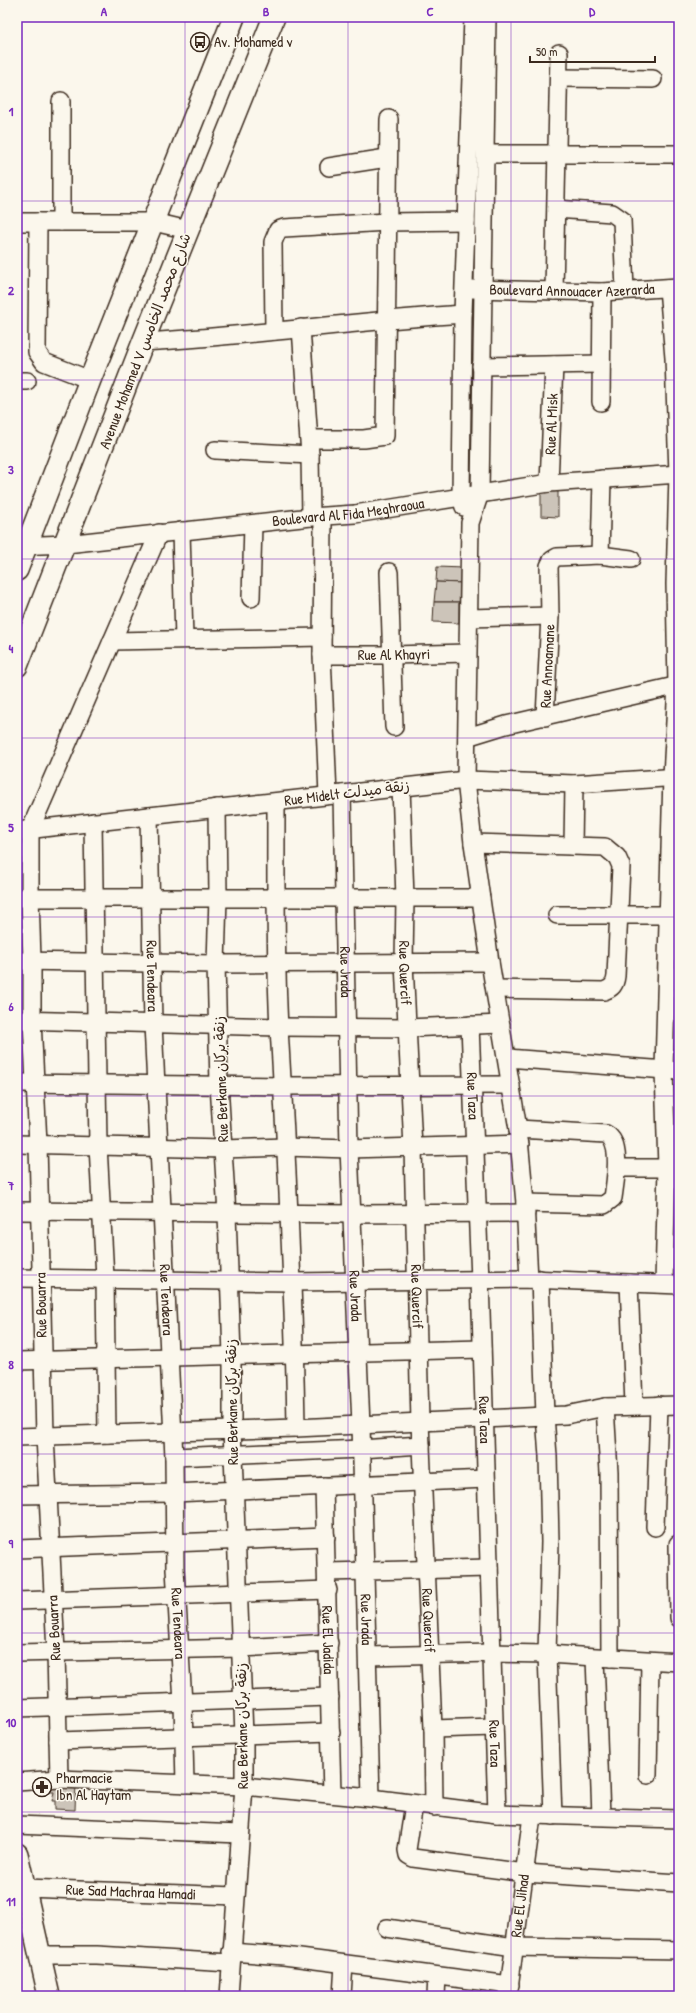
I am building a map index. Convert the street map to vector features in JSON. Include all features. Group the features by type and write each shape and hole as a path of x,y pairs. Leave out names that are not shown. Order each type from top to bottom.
{"street":[{"path":"17,570 22,546 154,222 234,17"},
{"name":"Avenue Mohamed V شارع محمد الخامس","path":"17,666 66,544 143,342 274,17"},
{"path":"470,523 461,497 463,314 473,17"},
{"path":"487,17 480,493 470,523 467,653 468,737 466,780 473,843 494,989 512,1085 535,1279 548,1456 550,1527 547,1654 553,1816"},
{"path":"554,291 559,53"},
{"path":"559,78 653,79"},
{"path":"61,101 61,222"},
{"path":"215,450 310,447 384,436 387,158 389,119"},
{"path":"486,154 679,154"},
{"path":"329,167 387,158"},
{"path":"556,209 612,212 622,220 625,290"},
{"path":"274,331 273,242 278,230 284,228 387,222 466,221"},
{"path":"17,222 154,222 188,230"},
{"path":"38,222 36,352 44,362 90,380"},
{"path":"17,1278 104,1278 291,1282 355,1280 417,1281 535,1279 672,1284 667,1168 672,1070 673,953 668,915 674,854 678,685 678,474 674,287"},
{"name":"Boulevard Annouacer Azerarda","path":"465,289 602,292 674,287"},
{"path":"601,402 600,364 602,292"},
{"path":"143,342 274,331 385,319 463,314"},
{"name":"Rue Jrada","path":"301,328 317,517 322,655 344,899 344,964 349,1149 361,1425 371,1798"},
{"path":"481,366 600,364"},
{"name":"Rue Al Misk","path":"549,483 554,365"},
{"name":"Boulevard Al Fida Meghraoua","path":"22,546 66,544 159,533 355,514 549,483 678,474"},
{"path":"602,479 600,555 631,559"},
{"path":"252,598 253,524"},
{"path":"181,531 184,639"},
{"path":"24,830 112,641 159,533"},
{"name":"Rue Annoamane","path":"545,717 550,616 549,566 552,560 557,557 600,555"},
{"path":"389,572 394,727"},
{"name":"Rue Annoamane","path":"469,618 550,616"},
{"path":"112,641 322,637"},
{"name":"Rue Al Khayri","path":"322,655 392,656 467,653"},
{"path":"468,737 506,726 678,685"},
{"name":"Rue Midelt زنقة ميدلت","path":"24,830 466,780 574,784 675,776"},
{"path":"573,846 574,784"},
{"name":"Rue Quercif","path":"401,787 404,963 416,1214 420,1422 433,1729 434,1807"},
{"path":"276,802 276,899 279,1027 284,1086 284,1147 295,1353 296,1428"},
{"name":"Rue Berkane زنقة بركان","path":"217,808 218,897 216,964 219,1026 219,1084 227,1214 232,1355 232,1429 238,1541 244,1735 244,1786 229,1996"},
{"name":"Rue Tendeara","path":"149,816 156,1085 167,1279 174,1457 176,1596 183,1703 184,1784"},
{"path":"93,822 98,1145 104,1278 107,1434"},
{"name":"Rue Bouarra","path":"24,830 23,898 25,1020 36,1083 42,1360 56,1652 59,1779"},
{"path":"473,843 605,847 617,857 621,866 616,976 615,983 611,988 604,991 494,989"},
{"path":"23,898 481,898"},
{"path":"557,915 668,915"},
{"path":"25,960 216,964 490,962"},
{"path":"25,1020 279,1027 407,1028 501,1024"},
{"name":"Rue Taza","path":"470,1025 478,1212 497,1814"},
{"path":"507,1058 672,1070"},
{"path":"17,1083 156,1085 219,1084 284,1086 512,1085"},
{"path":"17,1144 160,1146 223,1149 284,1147 349,1149 413,1148 475,1146 519,1137 606,1134 612,1138 614,1143 617,1168 613,1198 604,1205 416,1214 227,1214 17,1211"},
{"path":"617,1168 667,1168"},
{"path":"629,1283 634,1406"},
{"path":"17,1361 357,1351 482,1349"},
{"path":"655,1527 659,1405"},
{"path":"17,1437 172,1430 296,1428 361,1425 577,1414 605,1407 679,1405"},
{"path":"601,1816 603,1658 610,1472 605,1407"},
{"path":"174,1457 421,1445"},
{"path":"17,1495 174,1493 235,1489 486,1479"},
{"name":"Rue El Jadida","path":"324,1486 328,1590 332,1794"},
{"path":"17,1549 326,1537"},
{"path":"678,1544 679,1618"},
{"path":"327,1572 426,1568 489,1568"},
{"path":"17,1601 328,1590"},
{"path":"17,1653 180,1648 241,1648 329,1643"},
{"path":"368,1656 491,1653 547,1654 679,1662"},
{"path":"648,1775 650,1661"},
{"path":"17,1708 330,1697"},
{"path":"433,1729 494,1727"},
{"path":"58,1741 331,1732"},
{"path":"17,1782 59,1779 244,1786 371,1798 497,1814 679,1819"},
{"path":"414,1804 407,1850 410,1857 525,1873 679,1883"},
{"name":"Rue El Jihad","path":"509,1990 532,1816"},
{"path":"17,1825 240,1834"},
{"path":"17,1854 26,1888 49,1996"},
{"name":"Rue Sad Machraa Hamadi","path":"26,1888 235,1896"},
{"path":"387,1928 514,1947 679,1950"},
{"path":"40,1955 231,1958 344,1964 437,1976 509,1990"},
{"path":"342,1996 344,1964"},
{"path":"436,1996 437,1976"}],"building":[{"path":"541,490 558,491 558,517 541,516"},
{"path":"437,567 464,568 462,583 436,582"},
{"path":"436,582 462,583 461,602 434,602"},
{"path":"434,602 459,602 459,623 433,622"},
{"path":"51,1782 76,1782 75,1810 55,1809 55,1801 52,1801 54,1792 50,1792"}],"place":[{"name":"Av. Mohamed v","path":"200,42"},
{"name":"Pharmacie Ibn Al Haytam","path":"42,1787"}]}
